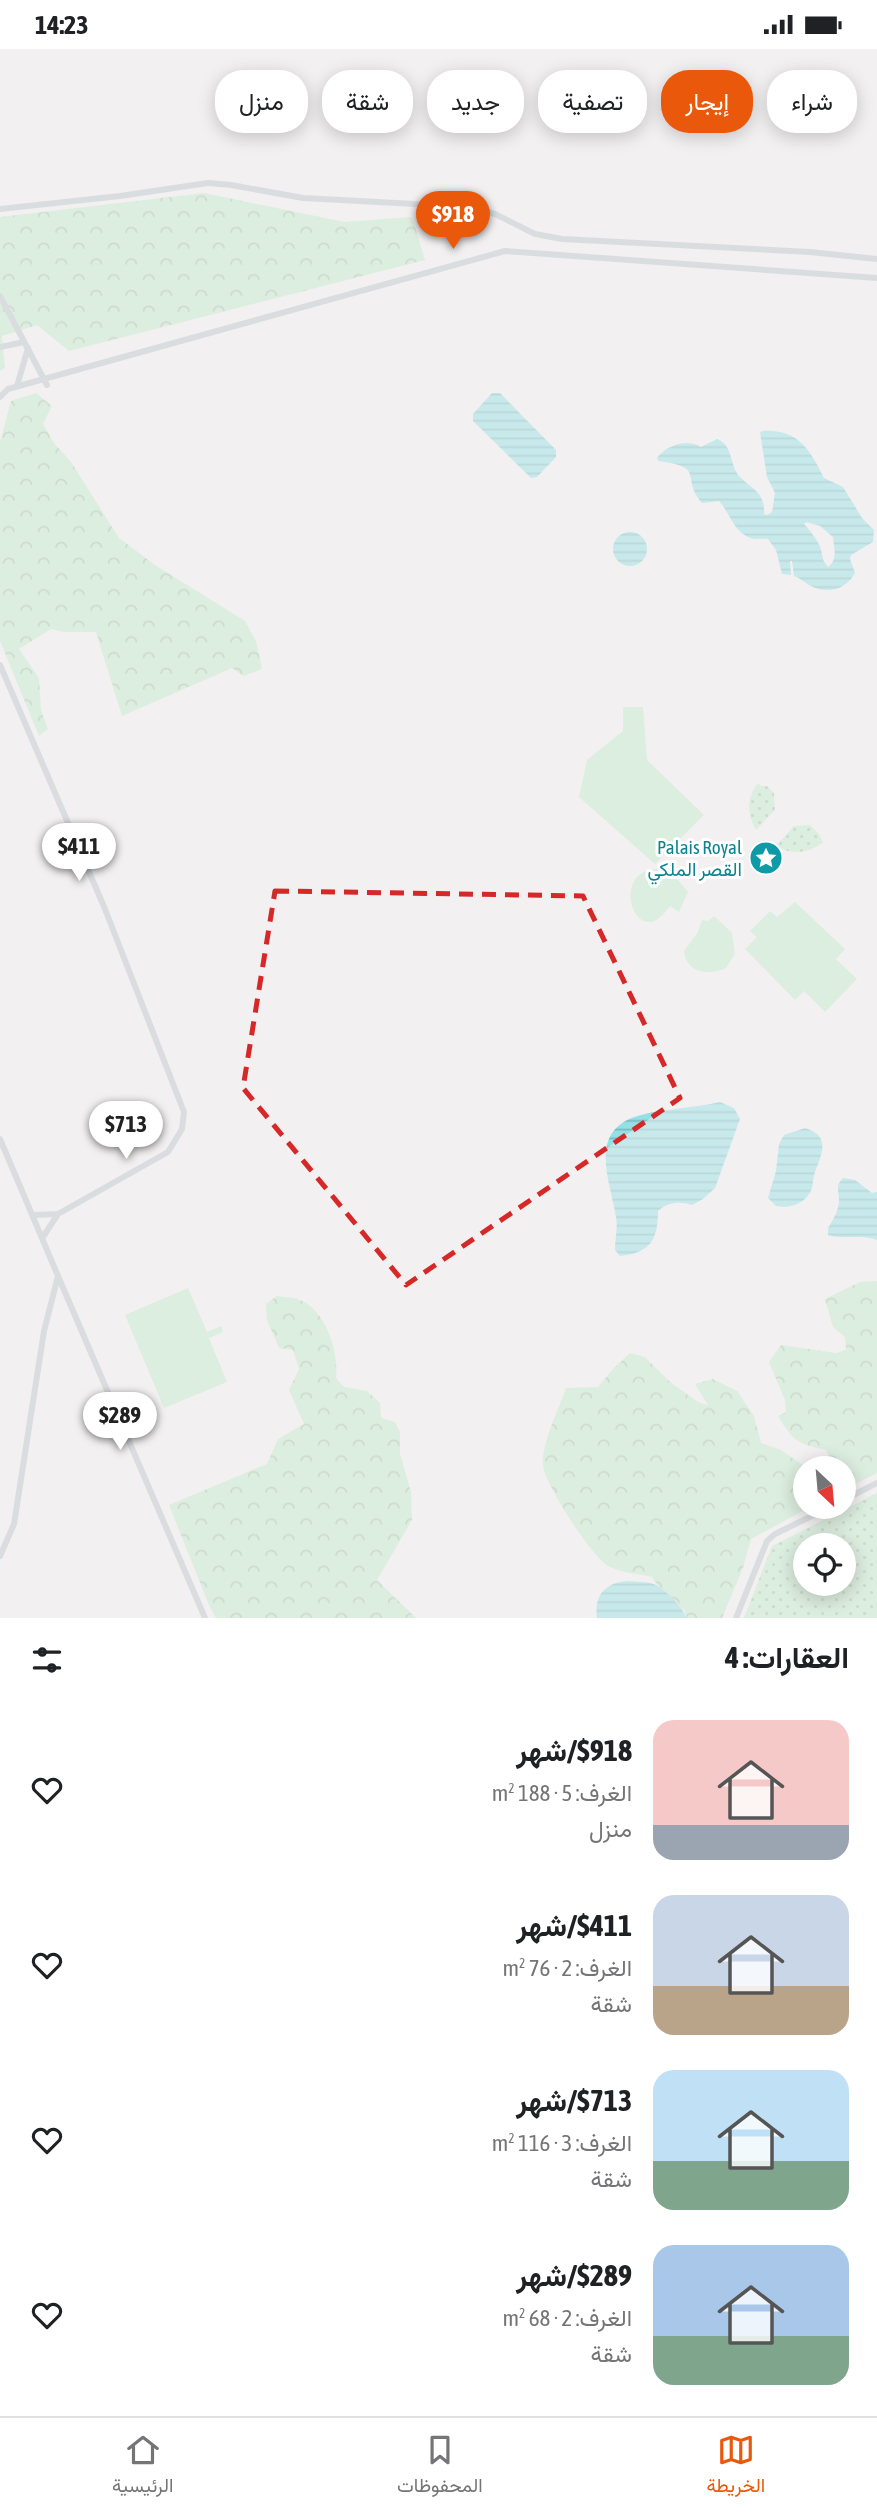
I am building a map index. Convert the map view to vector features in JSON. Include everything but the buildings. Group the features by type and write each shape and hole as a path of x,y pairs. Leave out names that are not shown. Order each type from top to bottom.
{"street":[{"path":"0,209 215,183 303,198 471,207 495,214 528,232 552,238 810,252 877,259"},
{"path":"0,397 8,389 17,386 45,382 505,251 877,278"},
{"path":"0,296 45,382"},
{"path":"0,347 26,345"},
{"path":"17,386 26,345"},
{"path":"0,665 105,909 184,1112 182,1129 168,1152 58,1215 43,1237"},
{"path":"0,1139 205,1618"},
{"path":"34,1215 58,1215"},
{"path":"0,1556 14,1524 44,1331 58,1276"},
{"path":"856,1494 877,1483"},
{"path":"736,1618 767,1541 775,1534 806,1519"}],"highlighted area":[{"path":"275,891 583,896 680,1098 406,1285 243,1088"}],"green space":[{"path":"204,193 344,222 412,217 425,260 69,351 37,325 2,336 5,368 0,371 0,217"},
{"path":"36,393 52,406 43,424 54,443 71,462 119,538 155,565 245,621 256,641 262,669 243,676 232,668 122,716 96,632 63,632 51,629 19,649 39,678 41,710 48,729 39,736 0,641 0,442 11,401"},
{"path":"623,707 643,707 647,760 704,815 655,864 579,797 587,760 623,731"},
{"path":"758,783 767,786 774,793 775,810 756,830 749,806 751,794"},
{"path":"810,825 823,842 818,846 800,852 776,846 794,826"},
{"path":"657,869 673,874 688,892 679,912 670,906 657,920 645,921 638,917 633,909 631,888 644,872"},
{"path":"795,902 845,949 836,959 857,979 825,1012 804,991 795,1000 745,949 757,937 750,931 770,911 777,917"},
{"path":"714,916 732,933 735,954 726,968 713,972 699,971 689,964 684,951 698,932 702,920 708,921"},
{"path":"877,1281 877,1473 856,1484 856,1456 828,1456 826,1450 797,1440 788,1431 778,1416 786,1412 785,1400 769,1362 781,1345 836,1353 846,1350 845,1337 833,1327 825,1299 860,1282"},
{"path":"188,1288 207,1332 221,1326 223,1332 209,1338 227,1382 164,1408 125,1315"},
{"path":"277,1296 300,1300 317,1313 324,1322 333,1345 336,1378 344,1387 367,1391 380,1403 381,1418 395,1422 400,1432 400,1454 411,1492 412,1520 377,1580 416,1618 216,1618 209,1605 169,1505 267,1464 278,1439 304,1424 289,1390 299,1369 293,1350 279,1348 267,1320 266,1304"},
{"path":"630,1353 645,1357 670,1382 698,1402 708,1405 695,1384 713,1379 737,1391 754,1416 761,1443 781,1450 793,1458 793,1516 751,1539 743,1568 722,1618 686,1618 685,1611 660,1589 652,1577 620,1571 603,1562 560,1504 543,1465 548,1437 566,1388 598,1387"},
{"path":"877,1493 877,1618 744,1618 772,1546 793,1535 793,1596 856,1596 856,1533 798,1533 825,1519 856,1519 856,1504"}],"water":[{"path":"492,393 500,393 556,450 556,457 537,477 531,478 473,421 473,414"},
{"path":"775,431 801,443 824,478 843,487 862,518 874,530 873,542 851,555 855,573 841,587 822,590 809,585 794,576 792,561 791,575 782,574 776,550 768,539 752,539 744,535 719,501 702,503 688,470 673,463 658,461 657,458 678,444 690,443 701,447 717,439 726,446 740,477 760,496 764,514 767,515 772,512 775,493 767,477 760,432","holes":["806,522 820,526 833,537 834,557 828,567 819,544 804,524"]},
{"path":"630,532 642,537 647,549 642,561 630,566 618,561 613,549 618,537"},
{"path":"720,1102 734,1108 740,1119 715,1188 692,1205 674,1203 662,1208 658,1211 656,1230 650,1243 639,1252 620,1256 615,1250 617,1221 606,1155 608,1141 615,1130 627,1120 645,1114"},
{"path":"805,1128 819,1136 822,1146 812,1188 798,1204 776,1206 768,1198 776,1171 779,1144 784,1135"},
{"path":"843,1178 855,1180 872,1193 877,1192 877,1240 828,1235 828,1228 838,1207 838,1186"},
{"path":"627,1581 660,1587 678,1605 686,1618 597,1618 597,1603 603,1592 613,1584"}],"place":[{"name":"Palais Royal القصر الملكي","path":"766,858"}]}
